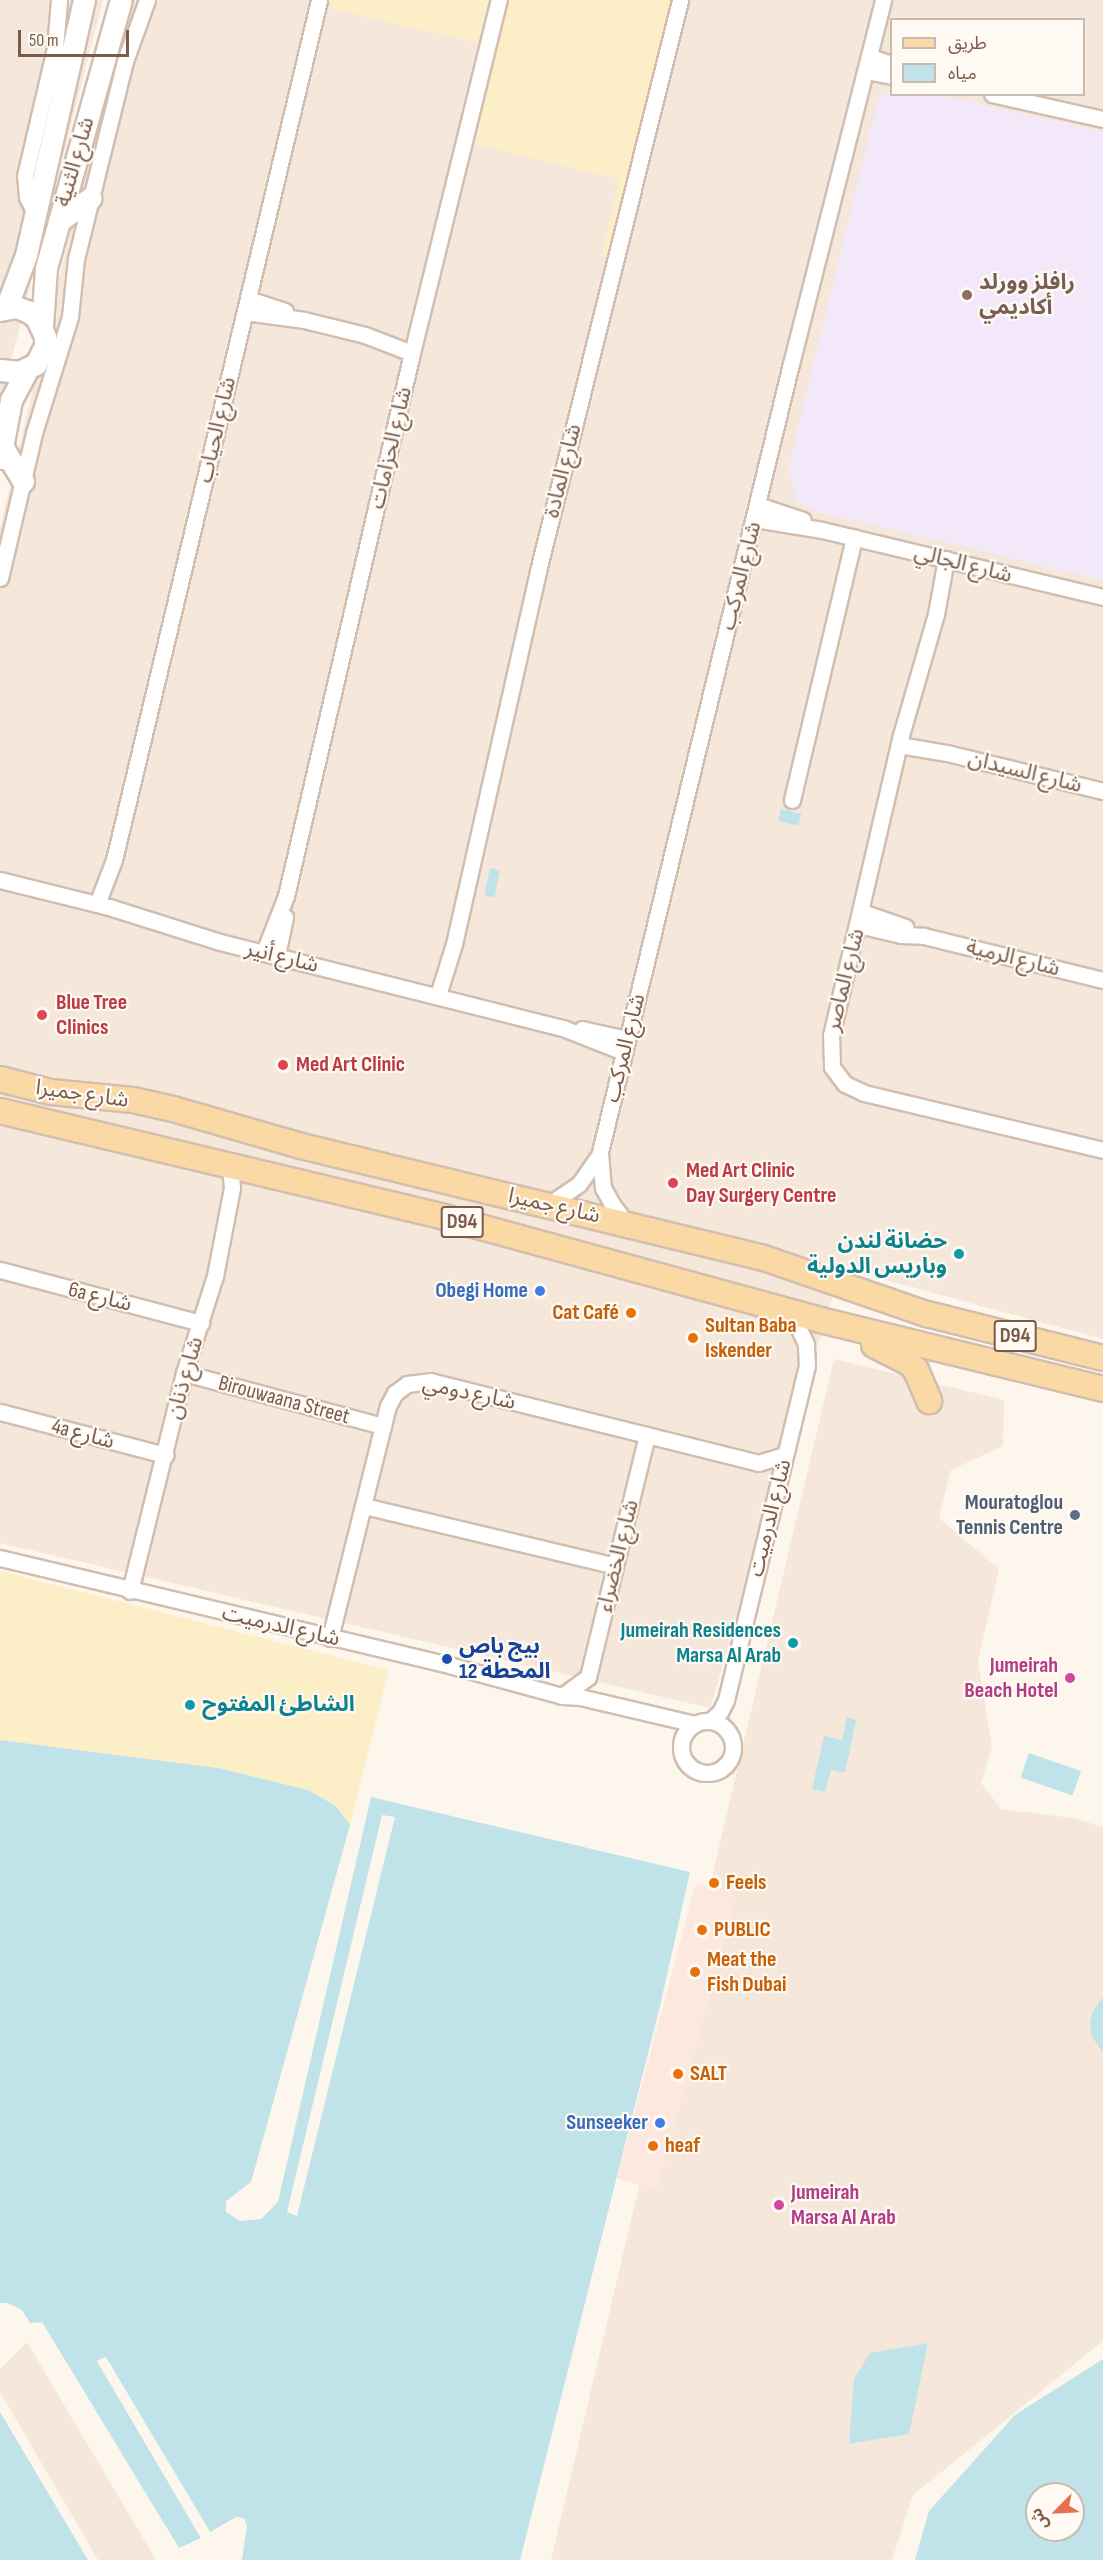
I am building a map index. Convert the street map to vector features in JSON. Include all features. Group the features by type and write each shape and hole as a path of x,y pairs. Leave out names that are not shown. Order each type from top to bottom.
{"main road":[{"name":"شارع الثنية","path":"3,309 26,255 84,0"},
{"name":"شارع الثنية","path":"27,370 36,364 45,346 42,326 44,277 121,0"},
{"path":"59,221 91,198"},
{"path":"3,309 27,311 42,326"},
{"path":"0,370 10,373 27,370"},
{"path":"23,481 1,452 11,400 27,370"},
{"name":"شارع جميرا","path":"0,1079 51,1092 133,1100 173,1109 301,1146 761,1257 916,1310 1103,1358"},
{"name":"شارع جميرا","path":"0,1111 230,1164 444,1217 820,1320 1103,1389"},
{"path":"820,1320 850,1314 903,1326 913,1321 916,1310"},
{"path":"820,1320 838,1333 903,1358 916,1370 929,1401"},
{"path":"943,1350 947,1341 956,1336 1008,1348 1037,1342"}],"street":[{"path":"35,213 27,197 25,176 55,48 59,0"},
{"path":"0,579 39,416 70,317 76,259 125,61 147,0"},
{"name":"شارع الحياب","path":"103,906 319,0"},
{"name":"شارع الحزامات","path":"271,953 286,911 286,896 413,347 499,0"},
{"name":"شارع المادة","path":"444,997 538,571 680,0"},
{"name":"شارع المركب","path":"627,1224 603,1188 600,1152 791,364 883,0"},
{"path":"868,64 890,64"},
{"path":"868,64 890,75"},
{"path":"1001,96 1103,119"},
{"path":"247,305 413,347"},
{"name":"شارع الجالي","path":"756,512 1103,597"},
{"path":"792,800 854,537"},
{"name":"شارع الماصر","path":"952,561 900,740 830,1043 832,1067 845,1084 864,1093 1103,1150"},
{"name":"شارع السيدان","path":"900,740 935,746 947,753 1103,791"},
{"name":"شارع أنير","path":"0,880 103,906 220,942 564,1028 580,1029 626,1046"},
{"name":"شارع الرمية","path":"860,919 1103,980"},
{"name":"شارع المركب","path":"548,1205 579,1184 600,1152"},
{"name":"شارع ذنان","path":"130,1591 184,1373 215,1276 231,1195 230,1164"},
{"name":"6a شارع","path":"0,1270 201,1323"},
{"name":"شارع الدرميت","path":"562,1696 574,1695 603,1703 703,1723 724,1728 733,1741 732,1756 723,1768 711,1773 697,1771 686,1762 682,1744 685,1734 703,1723 720,1712 726,1700 808,1359 806,1344 791,1312"},
{"name":"Birouwaana Street","path":"184,1373 384,1426"},
{"name":"شارع دومي","path":"330,1638 384,1426 395,1393 407,1384 422,1380 758,1463"},
{"name":"4a شارع","path":"0,1412 165,1455"},
{"name":"شارع الخضراء","path":"588,1677 647,1435"},
{"path":"778,1484 758,1463 785,1455"},
{"path":"364,1506 615,1566"},
{"name":"شارع الدرميت","path":"0,1558 130,1591 449,1665 562,1696 575,1704 658,1724 682,1744"},
{"path":"562,1696 588,1677 603,1703"}],"shaded area":[{"path":"0,0 103,0 0,404"},
{"path":"125,0 1103,0 1103,1339 841,1268 710,1708 0,1543 0,528"},
{"name":"رافلز وورلد أكاديمي","path":"890,91 890,96 944,96 1103,132 1103,580 815,511 796,500 789,469 791,457 878,100"},
{"path":"834,1359 1004,1400 1003,1446 951,1470 939,1518 999,1569 978,1661 992,1747 981,1783 1001,1809 1073,1818 1103,1827 1103,2341 913,2495 892,2560 551,2560"},
{"path":"696,1883 737,1894 657,2189 617,2179"},
{"path":"27,2342 156,2560 98,2560 0,2392 0,2369"}],"sand":[{"path":"331,0 490,0 479,43 329,8"},
{"path":"509,0 675,0 613,260 602,256 619,179 475,144"},
{"name":"الشاطئ المفتوح","path":"0,1571 389,1670 350,1825 336,1806 308,1790 218,1768 0,1740"}],"water":[{"path":"781,809 801,814 798,826 778,821"},
{"path":"490,868 500,870 494,897 485,895"},
{"path":"847,1717 856,1720 845,1773 831,1770 825,1792 812,1789 824,1736 842,1740"},
{"path":"0,1740 218,1768 308,1790 336,1806 350,1825 251,2182 226,2201 226,2212 240,2221 261,2219 278,2202 371,1797 690,1872 660,2006 520,2560 242,2560 247,2525 244,2518 236,2517 210,2532 106,2357 97,2361 201,2538 179,2548 42,2322 30,2323 22,2310 8,2303 0,2303"},
{"path":"1029,1753 1081,1771 1073,1795 1021,1778"},
{"path":"1103,1997 1103,2053 1091,2035 1090,2023 1093,2011"},
{"path":"928,2343 909,2434 849,2444 854,2379 870,2353"},
{"path":"1103,2359 1103,2560 915,2560 929,2511 1015,2415"},
{"path":"0,2412 88,2560 0,2560"}],"pier":[{"path":"382,1815 395,1817 297,2216 287,2212"},
{"path":"105,2357 210,2532 208,2533 104,2360 101,2362 204,2536 201,2538 97,2361"}],"place":[{"name":"رافلز وورلد أكاديمي","path":"967,295"},
{"name":"Blue Tree Clinics","path":"42,1015"},
{"name":"Med Art Clinic","path":"283,1065"},
{"name":"Med Art Clinic Day Surgery Centre","path":"673,1183"},
{"name":"حضانة لندن وباريس الدولية","path":"959,1254"},
{"name":"Obegi Home","path":"540,1291"},
{"name":"Cat Café","path":"631,1313"},
{"name":"Sultan Baba Iskender","path":"693,1338"},
{"name":"Mouratoglou Tennis Centre","path":"1075,1515"},
{"name":"Jumeirah Residences Marsa Al Arab","path":"793,1643"},
{"name":"بيج باص المحطة 12","path":"447,1659"},
{"name":"Jumeirah Beach Hotel","path":"1070,1678"},
{"name":"الشاطئ المفتوح","path":"190,1705"},
{"name":"Feels","path":"714,1883"},
{"name":"PUBLIC","path":"702,1930"},
{"name":"Meat the Fish Dubai","path":"695,1972"},
{"name":"SALT","path":"678,2074"},
{"name":"Sunseeker","path":"660,2123"},
{"name":"heaf","path":"653,2146"},
{"name":"Jumeirah Marsa Al Arab","path":"779,2205"}]}
